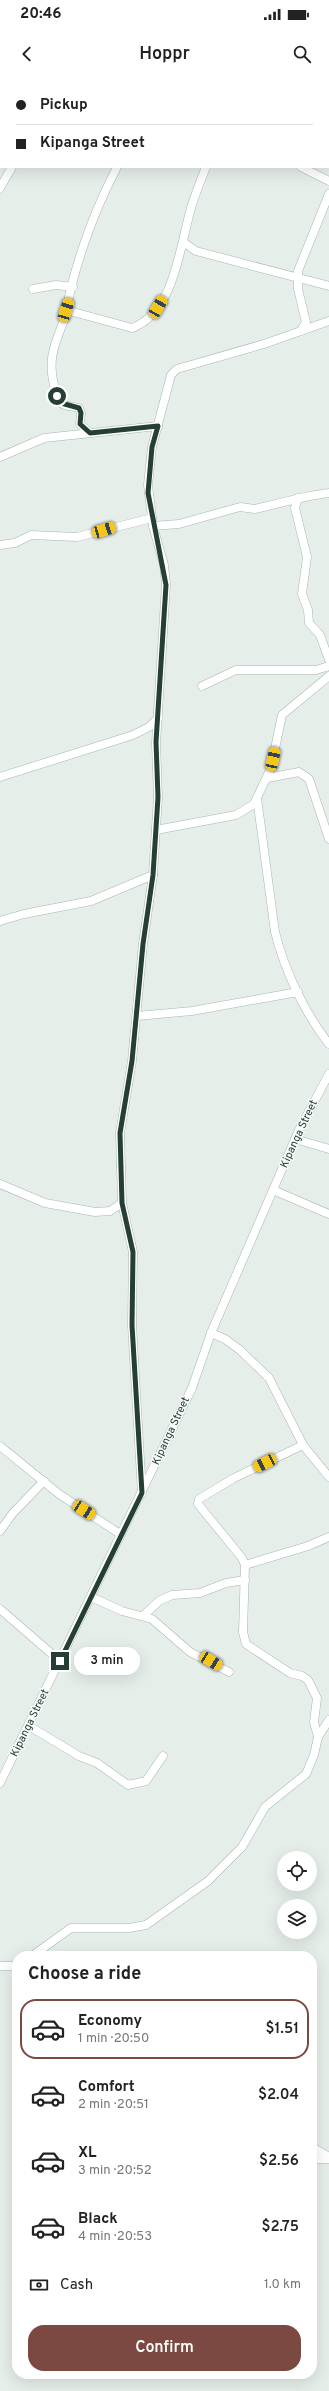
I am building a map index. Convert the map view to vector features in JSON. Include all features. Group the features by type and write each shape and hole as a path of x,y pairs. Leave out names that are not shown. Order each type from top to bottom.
{"street":[{"path":"90,433 80,424 81,413 79,408 66,405 58,400 52,378 52,351 73,287 81,254 96,211 117,168"},
{"path":"66,310 126,328 137,326 158,307 174,274 191,207 206,168"},
{"path":"302,168 329,180"},
{"path":"0,188 8,169"},
{"path":"301,331 306,322 298,289 297,278 300,262 329,194"},
{"path":"183,242 196,251 329,286"},
{"path":"33,289 56,285 73,287"},
{"path":"142,1493 132,1325 133,1252 122,1203 120,1133 132,1061 143,944 153,875 158,797 156,746 166,585 164,565 152,522 148,485 152,447 171,375 176,369 264,344 329,321"},
{"path":"0,457 38,439 158,426"},
{"path":"0,545 15,543 31,535 77,537 152,522 183,523 234,508 255,508 298,498 329,493"},
{"path":"298,498 294,508 307,557 302,598 308,610 309,623 320,635 329,660"},
{"path":"202,686 236,670 316,670 329,666"},
{"path":"156,830 236,814 254,804 267,778 282,715 329,676"},
{"path":"0,777 133,735 149,727 158,718"},
{"path":"267,778 291,772 299,772 309,779 329,840"},
{"path":"256,798 275,932 280,952 317,1029 329,1044"},
{"path":"0,921 24,914 91,901 153,875"},
{"path":"136,1016 192,1011 298,992"},
{"name":"Kipanga Street","path":"0,1783 92,1597 120,1534 142,1493 192,1388 211,1333 295,1139 329,1074"},
{"path":"295,1139 329,1149"},
{"path":"0,1184 45,1203 96,1212 110,1211 122,1203"},
{"path":"273,1190 329,1214"},
{"path":"211,1333 225,1339 240,1350 269,1378 303,1445 329,1477"},
{"path":"303,1445 234,1478 198,1500 199,1506 220,1530 245,1565 243,1632 246,1644 290,1672 302,1676 308,1680 316,1698 314,1722 318,1737"},
{"path":"0,1446 59,1494 120,1534"},
{"path":"0,1531 13,1513 44,1481"},
{"path":"245,1565 308,1546 329,1537"},
{"path":"143,1616 159,1601 172,1595 200,1593 226,1583 245,1580"},
{"path":"92,1597 122,1611 143,1616 160,1625 190,1652 229,1672"},
{"path":"0,1609 60,1661"},
{"path":"39,1951 68,1929 142,1926 208,1881 242,1847 265,1807 306,1774 314,1755 318,1737 329,1720"},
{"path":"29,1726 79,1756 97,1762 120,1782 128,1785 146,1781 163,1756"},
{"path":"0,1966 12,1966"},
{"path":"317,2150 329,2158"},
{"path":"317,2159 329,2158"}],"route":[{"path":"57,396 61,403 79,408 81,413 80,424 90,433 158,426 152,447 148,493 153,526 164,565 166,585 156,742 158,797 153,875 143,944 132,1061 120,1133 122,1203 133,1252 132,1325 136,1420 142,1493 120,1534 60,1661"}]}
